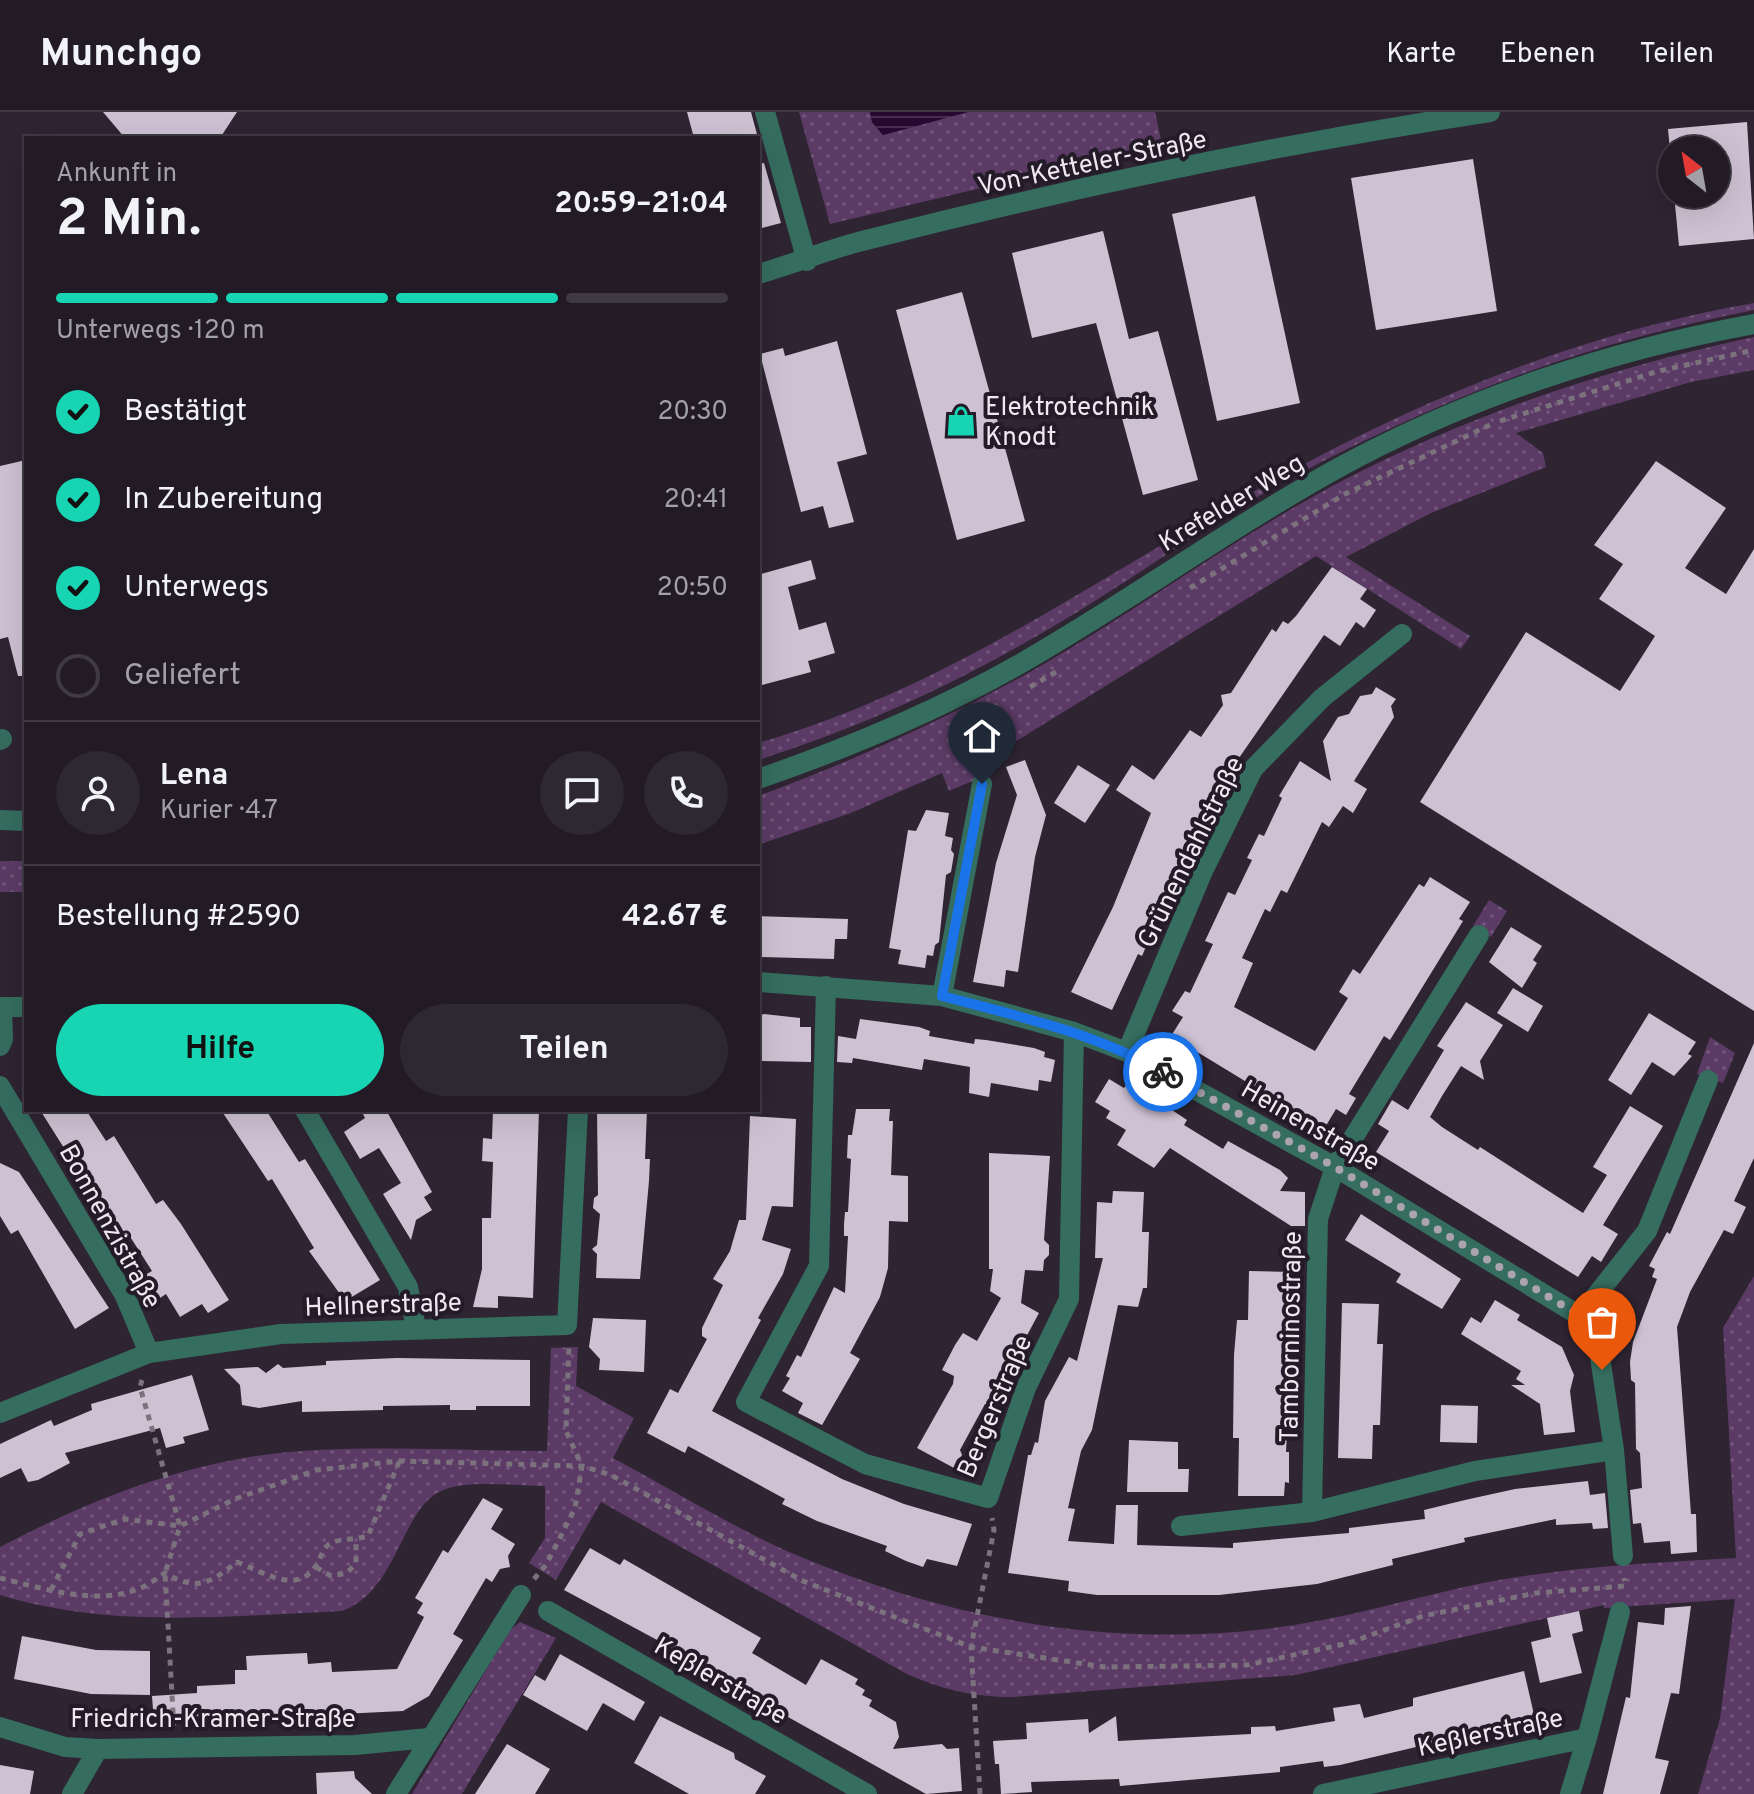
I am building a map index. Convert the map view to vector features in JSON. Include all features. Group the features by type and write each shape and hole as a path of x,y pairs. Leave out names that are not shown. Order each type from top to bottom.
{"street":[{"path":"765,112 807,261"},
{"name":"Von-Ketteler-Straße","path":"760,273 807,261 857,242 997,208 1356,133 1490,112"},
{"name":"Krefelder Weg","path":"760,778 870,738 1018,665 1256,516 1409,432 1567,371 1754,324"},
{"name":"Grünendahlstraße","path":"1127,1052 1203,871 1253,769 1322,698 1402,634"},
{"path":"942,996 982,784"},
{"path":"0,820 24,821"},
{"name":"Tamborninostraße","path":"1312,1512 1318,1219 1335,1167 1479,935"},
{"name":"Heinenstraße","path":"760,982 942,996 1074,1032 1127,1052 1335,1167 1580,1316 1598,1344 1614,1450 1623,1556"},
{"name":"Bergerstraße","path":"826,986 819,1266 746,1402 865,1464 988,1498 1026,1388 1069,1299 1074,1032"},
{"path":"0,1046 3,1039 1,1007 24,1007"},
{"path":"1580,1316 1647,1231 1708,1080"},
{"name":"Bonnenzistraße","path":"0,1086 125,1296 149,1353"},
{"path":"306,1112 408,1287 416,1328"},
{"path":"567,1325 578,1112"},
{"name":"Hellnerstraße","path":"0,1413 149,1353 281,1334 567,1325"},
{"path":"1181,1526 1312,1512 1475,1471 1614,1450"},
{"path":"396,1794 521,1595"},
{"name":"Keßlerstraße","path":"548,1611 867,1794"},
{"name":"Keßlerstraße","path":"1323,1794 1587,1738 1620,1612"},
{"name":"Friedrich-Kramer-Straße","path":"0,1727 65,1747 98,1749 355,1745 429,1738"},
{"path":"1570,1794 1587,1738"},
{"path":"72,1794 98,1749"}],"path":[{"path":"1185,591 1345,494 1493,423 1659,371 1754,350"},
{"path":"1017,694 1057,671"},
{"path":"950,728 1004,702"},
{"path":"521,1595 546,1565 575,1508 582,1466 566,1431 571,1354 567,1325"},
{"path":"149,1353 140,1387 180,1526 165,1573 174,1722 172,1750"},
{"path":"165,1573 185,1585 212,1581 237,1562 280,1582 293,1580 316,1567 322,1551 333,1541 356,1541 368,1536 400,1461"},
{"path":"51,1590 80,1534 125,1519 180,1526 235,1499 317,1470 400,1461 582,1466 611,1475 803,1581 971,1647 1105,1667 1247,1665 1349,1643 1423,1616 1536,1593 1625,1586"},
{"path":"980,1794 971,1647 994,1530 988,1498"},
{"path":"316,1567 331,1576 347,1573 356,1563 356,1541"},
{"path":"0,1578 51,1590 98,1595 136,1590 165,1573"}],"shaded area":[{"path":"799,112 870,112 872,122 883,135 968,112 1155,112 1162,145 830,224"},
{"path":"870,112 968,112 883,135 872,122"},
{"path":"1754,303 1754,310 1579,354 1415,417 1274,488 1086,607 983,666 873,718 760,759 760,742 819,723 937,672 1345,443 1410,412 1543,358 1682,318"},
{"path":"1754,337 1754,370 1691,382 1516,433 1543,453 1546,467 1431,513 1346,557 1470,636 1461,649 1316,556 989,758 994,772 949,791 942,773 851,813 760,844 760,795 831,768 975,702 1081,642 1263,526 1338,483 1439,435 1541,396 1700,349"},
{"path":"0,861 24,861 24,892 0,892"},
{"path":"1489,900 1507,911 1491,937 1473,926"},
{"path":"1710,1037 1735,1053 1723,1083 1697,1074"},
{"path":"1754,1276 1754,1794 1698,1794 1720,1719 1735,1599 1604,1608 1604,1605 1296,1675 1013,1697 984,1696 944,1688 905,1673 601,1502 556,1580 529,1563 545,1538 545,1486 492,1484 451,1487 428,1501 416,1515 375,1587 360,1601 342,1611 170,1618 127,1616 84,1613 0,1595 0,1547 93,1503 189,1470 256,1456 326,1450 547,1451 551,1348 578,1347 576,1386 634,1418 613,1458 722,1519 789,1552 846,1575 963,1610 1022,1622 1143,1634 1204,1634 1266,1629 1542,1573 1736,1558 1723,1328"},
{"path":"520,1622 556,1638 462,1794 412,1794 510,1630"}],"building":[{"path":"103,112 237,112 221,136 123,136"},
{"path":"687,112 751,112 757,136 693,136"},
{"path":"1747,122 1754,239 1679,246 1675,208 1730,208 1730,136 1669,136 1668,129"},
{"path":"1473,159 1497,311 1376,330 1351,178"},
{"path":"764,163 781,223 760,228 760,164"},
{"path":"1255,196 1300,403 1217,421 1172,214"},
{"path":"1103,231 1129,339 1158,331 1198,480 1143,495 1096,323 1032,338 1012,253"},
{"path":"962,292 1025,521 957,540 896,310"},
{"path":"837,341 867,454 837,462 854,522 829,528 823,506 801,512 760,354 783,348 785,356"},
{"path":"24,460 24,676 18,676 8,637 0,639 0,466"},
{"path":"1656,461 1726,508 1685,568 1726,594 1754,549 1754,1011 1420,802 1526,632 1620,691 1655,636 1599,599 1623,564 1594,545"},
{"path":"811,560 816,579 788,587 799,630 826,622 835,653 808,661 811,672 760,685 760,574"},
{"path":"1332,567 1367,589 1360,599 1376,610 1364,628 1356,622 1340,646 1324,635 1205,808 1142,956 1138,954 1112,1010 1071,992 1113,907 1151,813 1116,790 1132,765 1154,780 1190,730 1201,737 1223,705 1221,695 1231,693 1272,629 1276,632 1283,621 1288,624 1296,616"},
{"path":"1376,687 1396,699 1391,706 1394,717 1354,781 1367,789 1353,813 1343,806 1329,827 1322,822 1287,893 1281,890 1270,912 1265,909 1242,958 1253,963 1234,1007 1315,1051 1348,998 1339,992 1353,969 1360,974 1419,884 1424,887 1430,877 1470,902 1459,919 1463,921 1390,1040 1384,1036 1349,1094 1356,1098 1346,1115 1336,1109 1324,1129 1171,1036 1183,1017 1172,1011 1185,991 1190,993 1213,944 1205,941 1228,892 1235,895 1252,860 1247,858 1259,834 1264,836 1282,798 1279,796 1300,761 1331,781 1323,741 1338,717 1349,714 1360,696 1372,694"},
{"path":"1025,760 1046,815 1035,857 1018,972 1006,970 1004,987 973,982 996,863 1017,795 1006,767"},
{"path":"1078,765 1110,785 1085,823 1054,803"},
{"path":"926,810 949,813 945,836 953,838 951,850 954,854 951,872 946,875 939,942 935,945 933,956 927,955 925,968 898,964 901,950 889,948 908,830 916,831"},
{"path":"760,916 848,919 847,939 835,939 834,959 760,957"},
{"path":"1511,927 1542,946 1533,960 1537,963 1522,988 1489,962"},
{"path":"1513,988 1543,1006 1528,1032 1497,1013"},
{"path":"1466,1002 1503,1025 1480,1061 1484,1080 1461,1066 1430,1117 1478,1150 1480,1147 1583,1213 1607,1175 1593,1167 1630,1106 1663,1126 1603,1225 1618,1234 1601,1262 1592,1256 1578,1277 1376,1152 1389,1131 1378,1124 1392,1100 1408,1110 1444,1050 1437,1046"},
{"path":"1649,1013 1696,1042 1688,1054 1692,1056 1674,1076 1652,1062 1631,1095 1608,1080"},
{"path":"760,1015 800,1018 800,1027 811,1027 811,1062 760,1061"},
{"path":"860,1019 919,1027 930,1031 929,1036 974,1044 975,1039 1034,1048 1045,1052 1044,1057 1055,1060 1051,1082 1039,1080 1038,1091 991,1083 989,1097 969,1093 970,1067 924,1059 922,1070 853,1058 852,1063 837,1062 838,1036 856,1039"},
{"path":"1754,1043 1754,1158 1734,1201 1746,1207 1733,1234 1724,1230 1690,1292 1677,1327 1691,1514 1696,1514 1697,1552 1671,1554 1670,1541 1644,1543 1641,1523 1633,1524 1630,1490 1642,1488 1640,1453 1636,1449 1635,1383 1631,1380 1633,1342 1657,1279 1652,1277 1655,1269 1649,1266 1667,1232 1670,1234"},
{"path":"1109,1079 1124,1088 1127,1084 1137,1088 1157,1100 1187,1120 1184,1125 1223,1149 1228,1141 1280,1170 1288,1178 1280,1191 1305,1192 1305,1226 1291,1226 1170,1148 1154,1168 1117,1145 1126,1130 1106,1118 1110,1111 1095,1102"},
{"path":"856,1109 890,1109 889,1121 893,1121 891,1175 908,1176 908,1222 889,1221 888,1268 880,1297 850,1353 860,1359 822,1425 798,1413 803,1403 782,1391 790,1378 786,1376 797,1355 801,1357 834,1287 845,1293 848,1236 844,1236 844,1224 845,1212 848,1212 851,1159 847,1158 848,1135 852,1135"},
{"path":"41,1112 87,1112 106,1141 114,1136 156,1204 163,1200 229,1300 208,1313 202,1304 180,1317 166,1294 160,1298 145,1275 152,1271 129,1235 119,1233 68,1146 64,1148"},
{"path":"222,1112 267,1112 299,1162 305,1159 380,1280 345,1301 309,1251 314,1248 272,1179 268,1181"},
{"path":"362,1112 387,1112 432,1192 424,1197 432,1210 416,1220 411,1240 383,1194 401,1183 379,1148 360,1159 344,1132 365,1118"},
{"path":"493,1112 539,1112 533,1298 498,1296 498,1308 473,1307 482,1269 482,1218 491,1218 493,1162 482,1161 483,1138 492,1139"},
{"path":"597,1112 647,1112 645,1159 650,1159 640,1279 596,1278 597,1254 592,1249 597,1245 600,1214 593,1208 594,1198 598,1195"},
{"path":"750,1116 796,1119 793,1207 772,1206 762,1240 791,1249 783,1274 758,1318 761,1320 712,1411 842,1479 904,1504 972,1524 957,1566 927,1559 923,1567 906,1561 885,1551 887,1546 817,1521 782,1504 785,1499 688,1446 685,1453 647,1433 670,1389 678,1393 707,1339 702,1336 702,1328 723,1285 713,1279 730,1251 739,1220 746,1220"},
{"path":"989,1153 1050,1156 1044,1240 1049,1245 1049,1255 1044,1260 1043,1271 1025,1270 1021,1303 1039,1313 989,1406 985,1404 960,1450 962,1455 954,1468 917,1448 953,1384 954,1376 942,1370 955,1345 963,1333 977,1341 1001,1298 990,1291 993,1269 989,1269"},
{"path":"0,1163 19,1172 109,1308 75,1329 18,1230 11,1234 0,1216"},
{"path":"1113,1191 1144,1192 1142,1232 1149,1232 1147,1288 1143,1288 1138,1307 1118,1305 1092,1430 1081,1451 1068,1508 1075,1509 1068,1541 1114,1544 1116,1505 1138,1505 1137,1545 1233,1548 1233,1543 1349,1533 1349,1528 1425,1519 1424,1510 1465,1500 1515,1489 1588,1481 1590,1495 1605,1493 1608,1528 1593,1529 1592,1523 1556,1525 1556,1519 1464,1538 1465,1542 1392,1559 1393,1565 1317,1584 1219,1595 1097,1595 1068,1591 1069,1581 1008,1573 1028,1455 1031,1455 1035,1442 1038,1443 1045,1401 1069,1357 1077,1361 1103,1258 1095,1258 1097,1202 1112,1203"},
{"path":"1361,1214 1461,1279 1442,1309 1396,1282 1401,1274 1345,1240"},
{"path":"1249,1271 1295,1272 1294,1322 1290,1322 1292,1395 1289,1395 1286,1452 1289,1452 1289,1483 1285,1482 1284,1496 1238,1496 1239,1438 1233,1438 1234,1355 1237,1320 1248,1320"},
{"path":"1495,1300 1520,1315 1517,1320 1562,1347 1574,1375 1570,1391 1575,1432 1544,1435 1540,1404 1511,1385 1525,1385 1516,1379 1521,1371 1461,1334 1471,1317 1481,1323"},
{"path":"1342,1303 1379,1304 1377,1344 1383,1344 1380,1425 1373,1425 1372,1459 1338,1458"},
{"path":"593,1318 646,1320 644,1372 599,1370 600,1359 589,1347"},
{"path":"397,1358 530,1360 530,1406 476,1406 476,1410 450,1410 450,1405 383,1406 383,1410 302,1412 302,1401 259,1408 242,1405 240,1385 224,1369 258,1367 266,1373 278,1364 283,1368 326,1365 326,1361"},
{"path":"192,1375 209,1430 183,1437 185,1443 166,1448 160,1428 65,1453 70,1463 38,1480 28,1482 21,1468 0,1478 0,1444 51,1420 54,1426 92,1410 91,1404"},
{"path":"1441,1405 1478,1406 1477,1443 1440,1442"},
{"path":"1129,1440 1178,1442 1178,1469 1189,1469 1188,1492 1127,1492"},
{"path":"483,1498 503,1509 491,1529 515,1544 508,1556 510,1567 500,1569 492,1582 486,1578 453,1634 463,1640 429,1696 403,1711 154,1723 152,1696 197,1693 197,1686 235,1684 235,1670 247,1670 246,1656 307,1653 308,1664 331,1662 332,1672 397,1669 424,1617 417,1613 423,1603 415,1598 443,1550 448,1553"},
{"path":"590,1548 620,1565 624,1559 761,1638 752,1653 806,1685 821,1659 858,1679 855,1684 865,1690 862,1695 872,1700 869,1706 896,1722 899,1737 893,1749 942,1744 947,1749 959,1748 962,1791 926,1794 711,1674 713,1670 564,1590"},
{"path":"1691,1606 1679,1694 1671,1693 1655,1758 1669,1761 1660,1794 1603,1794 1626,1697 1630,1698 1638,1622 1664,1625 1665,1608"},
{"path":"1579,1611 1583,1631 1572,1634 1582,1673 1540,1683 1531,1642 1551,1637 1547,1618"},
{"path":"22,1636 96,1650 150,1651 150,1695 91,1694 14,1679"},
{"path":"560,1654 645,1702 634,1721 603,1703 587,1731 523,1695 535,1675 545,1681"},
{"path":"1524,1671 1535,1719 1340,1765 1324,1767 1323,1761 1280,1767 1280,1772 1120,1786 1119,1779 1031,1782 1032,1792 1001,1794 999,1764 995,1764 993,1741 1027,1739 1026,1723 1088,1719 1089,1733 1116,1716 1118,1741 1251,1734 1251,1727 1275,1726 1276,1731 1335,1721 1333,1708 1360,1704 1364,1718 1413,1706 1413,1698"},
{"path":"660,1716 734,1753 735,1759 766,1776 755,1794 689,1794 634,1763"},
{"path":"507,1744 550,1769 535,1794 475,1794"},
{"path":"0,1765 34,1771 30,1794 0,1794"},
{"path":"354,1771 355,1778 372,1794 317,1794 316,1773"}],"way so far":[{"path":"1163,1072 1335,1167 1580,1316 1598,1344 1602,1370"}],"place":[{"name":"Elektrotechnik Knodt","path":"961,421"}],"route":[{"path":"982,784 942,996 1074,1032 1127,1052 1163,1072"}]}
